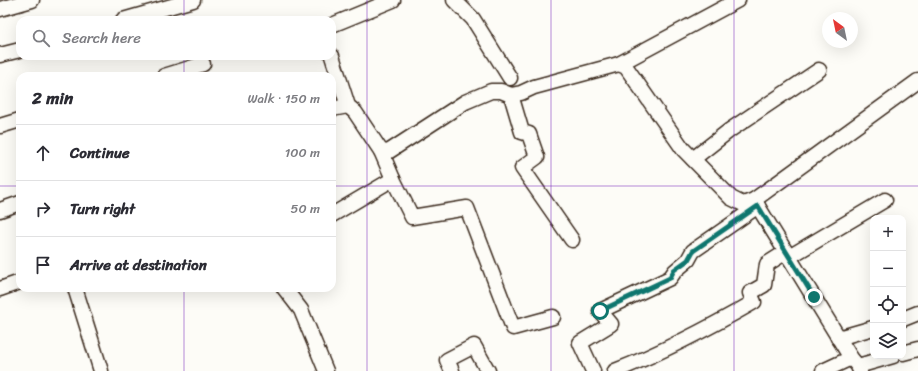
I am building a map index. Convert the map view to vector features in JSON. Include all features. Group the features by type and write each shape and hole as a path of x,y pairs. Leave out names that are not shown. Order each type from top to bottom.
{"street":[{"path":"0,9 32,0"},
{"path":"137,16 193,0"},
{"path":"336,22 392,0"},
{"path":"454,0 473,19 510,78"},
{"path":"381,151 388,152 465,102 491,91 501,91 511,95 619,64 738,0"},
{"path":"0,55 16,51"},
{"path":"333,60 348,106 355,112 381,151 412,218 468,208 512,328 553,317"},
{"path":"177,72 203,64"},
{"path":"619,64 626,67 683,149 731,198 743,204 756,203"},
{"path":"693,159 730,130 819,70"},
{"path":"593,371 580,343 611,324 600,311 670,278 674,270 688,260 693,251 918,81"},
{"path":"511,95 522,132 529,134 537,157 522,168 572,240"},
{"path":"336,108 348,106"},
{"path":"0,126 16,121"},
{"path":"336,213 393,179"},
{"path":"615,371 646,359 754,302 750,293 764,285 766,264 788,255 885,200"},
{"path":"756,203 856,365"},
{"path":"0,210 16,205"},
{"path":"0,289 16,283"},
{"path":"76,292 101,371"},
{"path":"287,292 301,310 326,371"},
{"path":"906,318 918,313"},
{"path":"838,338 870,329"},
{"path":"452,371 447,360 474,346 488,371"},
{"path":"906,352 918,349"},
{"path":"823,371 881,359"}],"route":[{"path":"600,311 670,278 674,270 688,260 693,251 758,206 814,297"}]}
